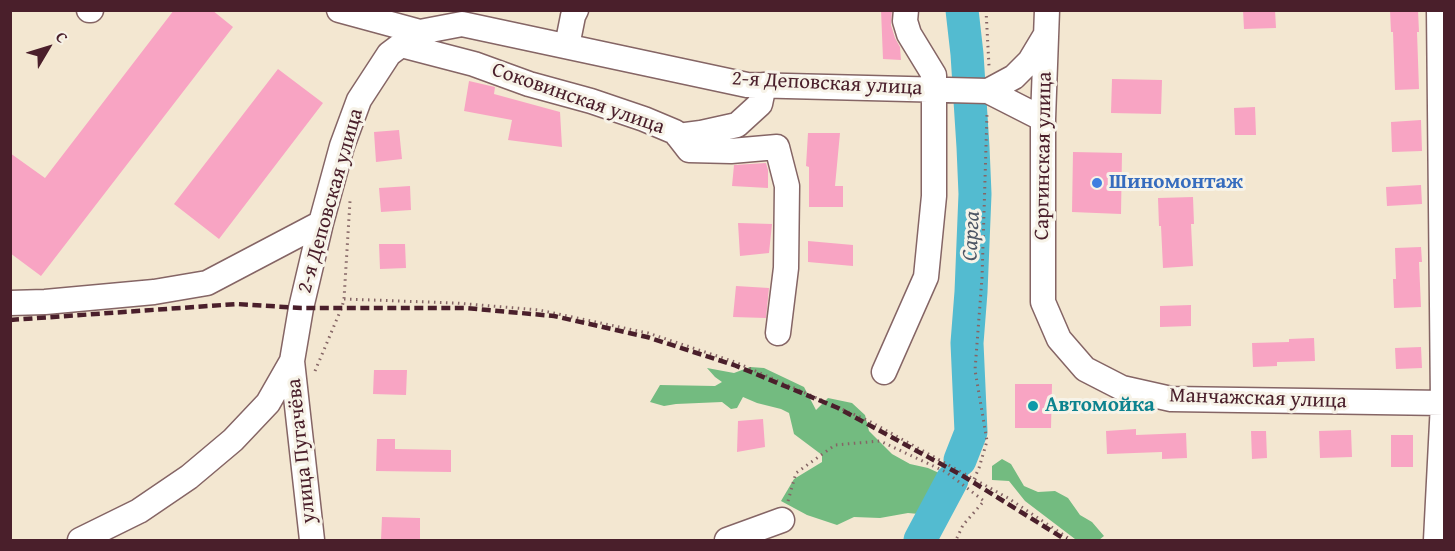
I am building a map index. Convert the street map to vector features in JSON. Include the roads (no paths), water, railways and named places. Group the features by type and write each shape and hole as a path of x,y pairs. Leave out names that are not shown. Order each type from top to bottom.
{"street":[{"name":"Соковинская улица","path":"339,10 529,84 644,118 675,132 689,150 731,151 777,147 787,186 786,268 778,333"},
{"path":"567,46 576,10"},
{"path":"884,372 926,277 942,90 909,34 905,21 906,10"},
{"path":"1436,540 1444,403 1439,10"},
{"path":"988,91 1014,77 1030,61 1047,22"},
{"name":"Саргинская улица","path":"1043,302 1043,119 1047,22"},
{"name":"2-я Деповская улица","path":"80,540 139,511 189,477 225,448 268,404 292,361 321,223 342,146 359,100 389,54 411,38 462,24 747,85 988,91"},
{"path":"678,136 737,125 760,104 764,85"},
{"path":"988,91 1043,119"},
{"path":"10,303 154,292 207,283 321,223"},
{"name":"Манчажская улица","path":"1043,302 1059,339 1085,369 1122,388 1171,399 1444,403"},
{"name":"улица Пугачёва","path":"292,361 312,540"},
{"path":"727,540 782,520"}],"waterway":[{"name":"Сарга","path":"960,460 971,432 967,343 975,194 967,54 962,10"},
{"name":"Сарга","path":"920,540 952,480"}],"railway":[{"path":"10,320 237,304 301,308 465,308 554,316 647,337 734,365 838,408 963,476 1066,540"}],"place":[{"name":"Шиномонтаж","path":"1097,183"},
{"name":"Автомойка","path":"1033,406"}]}
